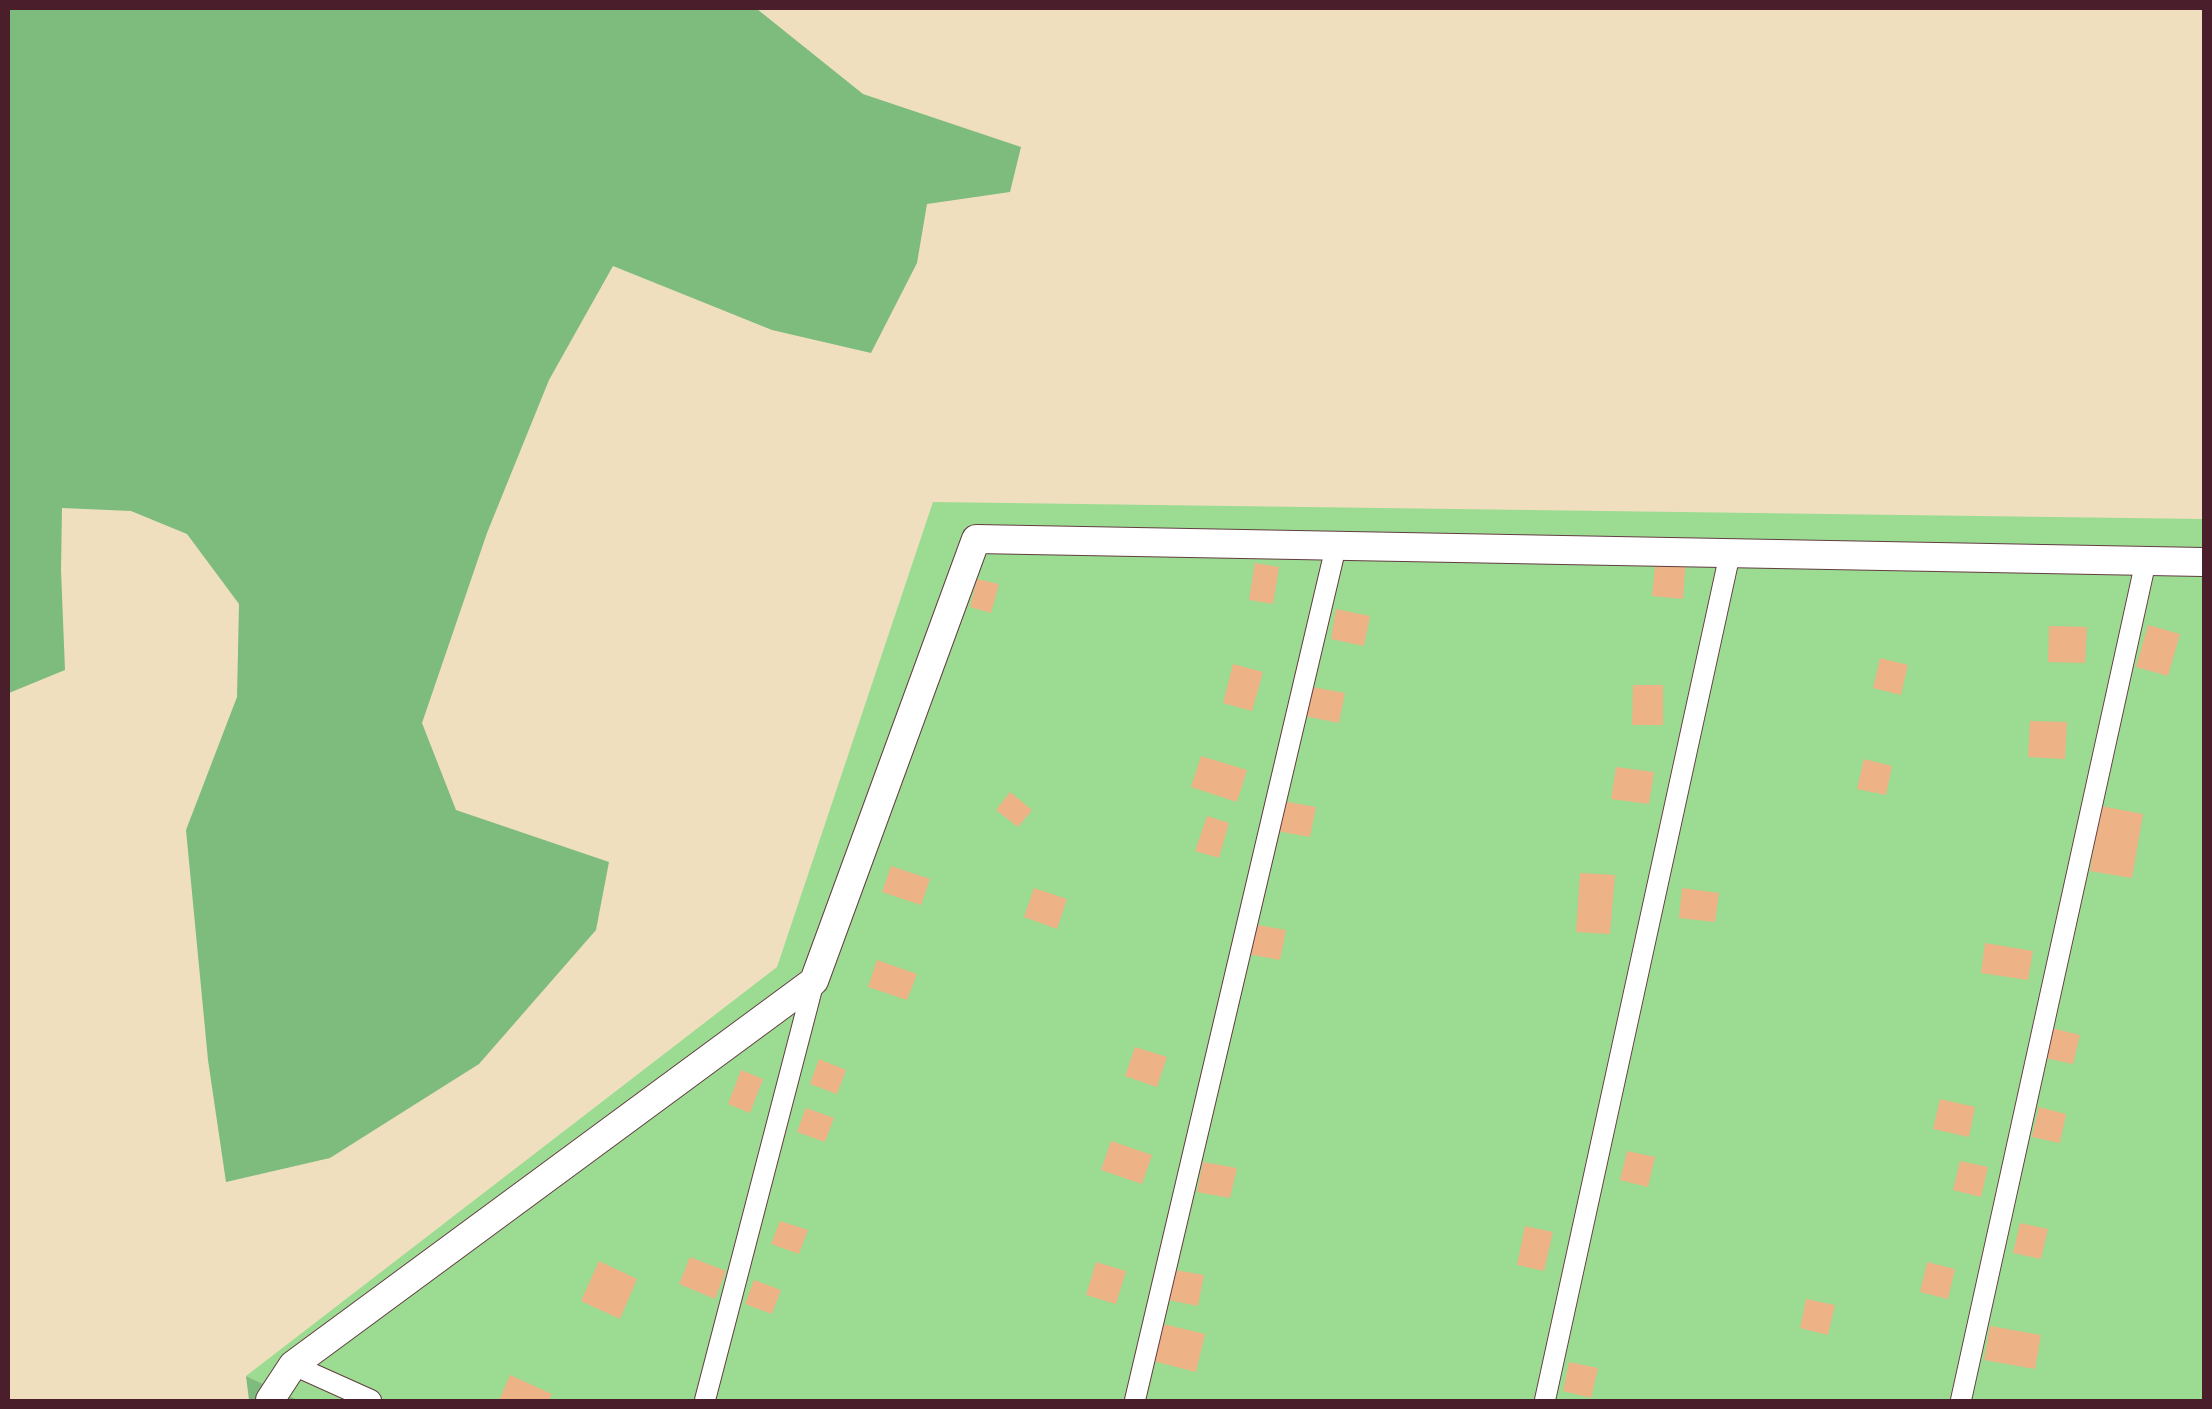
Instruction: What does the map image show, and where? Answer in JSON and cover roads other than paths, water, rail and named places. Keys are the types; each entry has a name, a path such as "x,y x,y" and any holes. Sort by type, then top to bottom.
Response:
{"street":[{"path":"270,1400 293,1365 814,981 976,539 2203,562"}],"lane":[{"path":"1135,1400 1336,546"},
{"path":"1545,1400 1730,553"},
{"path":"1961,1400 2146,560"},
{"path":"705,1400 814,981"},
{"path":"293,1365 371,1400"}]}
